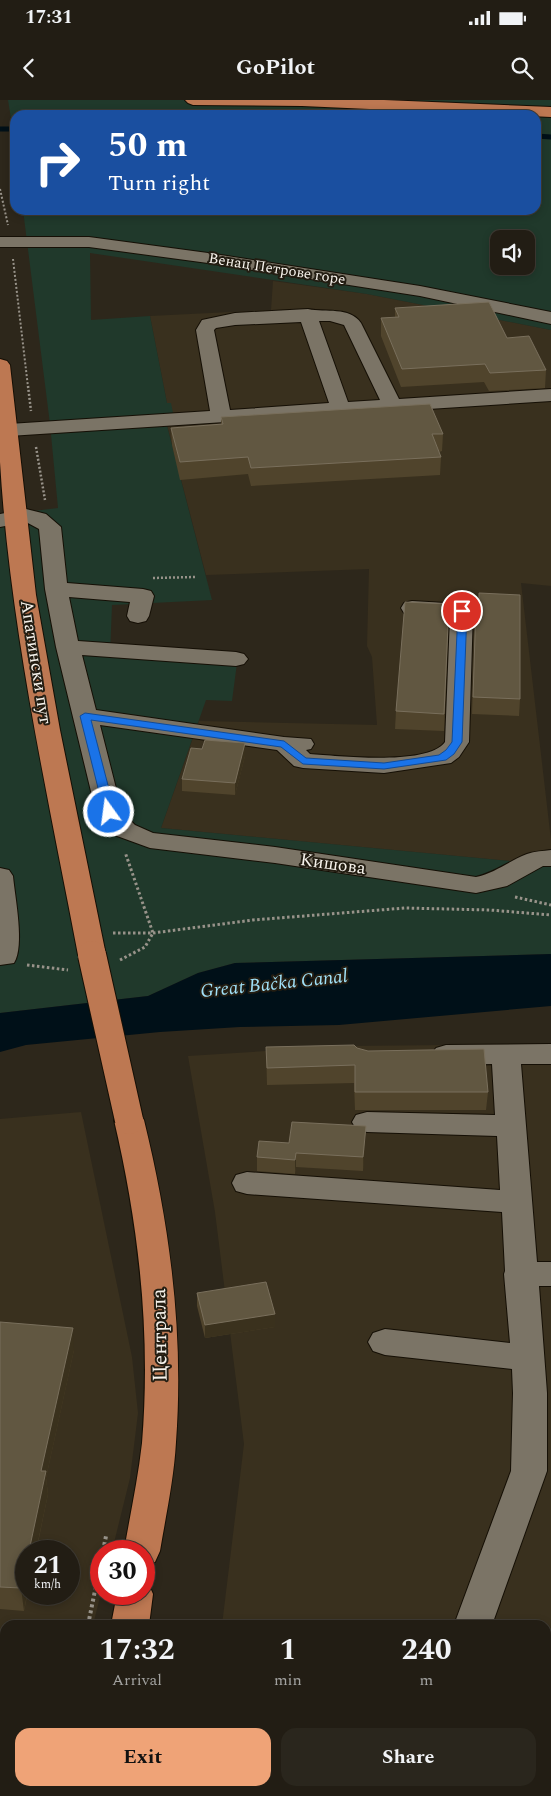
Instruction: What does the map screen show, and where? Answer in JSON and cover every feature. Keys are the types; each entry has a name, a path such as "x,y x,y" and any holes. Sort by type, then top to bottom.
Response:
{"main road":[{"path":"192,100 294,101 504,110"},
{"name":"Апатински пут","path":"0,365 8,430 8,514 20,558 43,711 90,944 129,1120"},
{"name":"Централа","path":"129,1120 140,1161 151,1221 160,1290 159,1443 144,1540"},
{"path":"131,1620 133,1605"}],"street":[{"name":"Венац Петрове горе","path":"6,242 89,242 208,258 420,291 551,318"},
{"path":"221,415 205,330 206,327 224,320 308,315 339,316 348,319 352,323 392,404"},
{"path":"308,315 340,408"},
{"path":"8,430 551,395"},
{"path":"8,514 30,516 50,527 56,589 68,646 109,812 115,822"},
{"path":"56,589 143,596 138,616"},
{"path":"284,744 303,761 384,766 442,758 450,752 457,742 462,611 409,608"},
{"path":"68,646 236,659"},
{"path":"85,716 284,744 332,745"},
{"name":"Кишова","path":"115,822 133,835 150,840 275,855 476,885 498,880 537,859 551,858"},
{"path":"0,876 5,937 4,957"},
{"path":"475,1620 540,1472 540,1390 526,1358 536,1274 516,1202 506,1054"},
{"path":"417,1056 551,1054"},
{"path":"367,1122 511,1126"},
{"path":"247,1183 516,1202"},
{"path":"384,1342 526,1358"}],"path":[{"path":"0,189 33,428 50,527"},
{"path":"115,822 153,933"},
{"path":"90,944 153,933 253,920 405,908 490,910 551,915"},
{"path":"105,1540 106,1536"},
{"path":"89,1620 92,1605"}],"shaded area":[{"path":"273,281 367,294 551,330 551,586 521,583 551,840 551,865 161,828 199,721 377,725 372,657 367,646 369,569 206,575 164,414 173,413 167,403 150,316 271,310"},
{"path":"551,1044 551,1620 223,1620 244,1444 215,1212 188,1056 344,1046"},
{"path":"81,1112 132,1357 138,1413 130,1478 115,1540 90,1540 90,1605 98,1605 94,1620 0,1620 0,1119"}],"green space":[{"path":"8,100 551,100 551,330 367,294 90,253 91,320 150,316 167,403 171,403 173,413 164,414 212,600 112,605 110,655 237,663 232,701 206,700 161,828 551,865 551,954 235,963 198,973 148,996 0,1013 0,515 58,508 50,424 24,215 541,215 541,110 10,110 10,112"}],"water":[{"name":"Great Bačka Canal","path":"551,954 551,1006 339,1025 240,1027 160,1032 26,1045 0,1052 0,1013 148,996 198,973 235,963"}],"building":[{"path":"489,302 507,338 529,336 546,370 490,373 485,364 402,369 381,318 399,317 395,308"},
{"path":"430,404 443,434 432,434 441,457 251,468 248,457 180,462 171,428 223,424 221,417"},
{"path":"479,593 520,595 520,699 473,697 476,605 479,605"},
{"path":"405,602 449,604 444,714 396,711"},
{"path":"205,740 245,743 235,783 182,779 191,748 202,749"},
{"path":"354,1045 357,1048 368,1051 484,1049 488,1092 355,1092 355,1065 267,1068 266,1047"},
{"path":"292,1122 366,1126 363,1157 296,1153 295,1160 257,1157 259,1141 289,1143"},
{"path":"266,1282 275,1314 205,1325 197,1293"},
{"path":"0,1322 73,1328 41,1471 46,1471 31,1540 15,1540 15,1588 0,1587"}],"waterway":[{"path":"0,129 10,129"},
{"path":"541,136 551,137"}],"route":[{"path":"109,812 85,716 284,744 303,761 384,766 442,758 450,752 457,742 462,611"}]}
